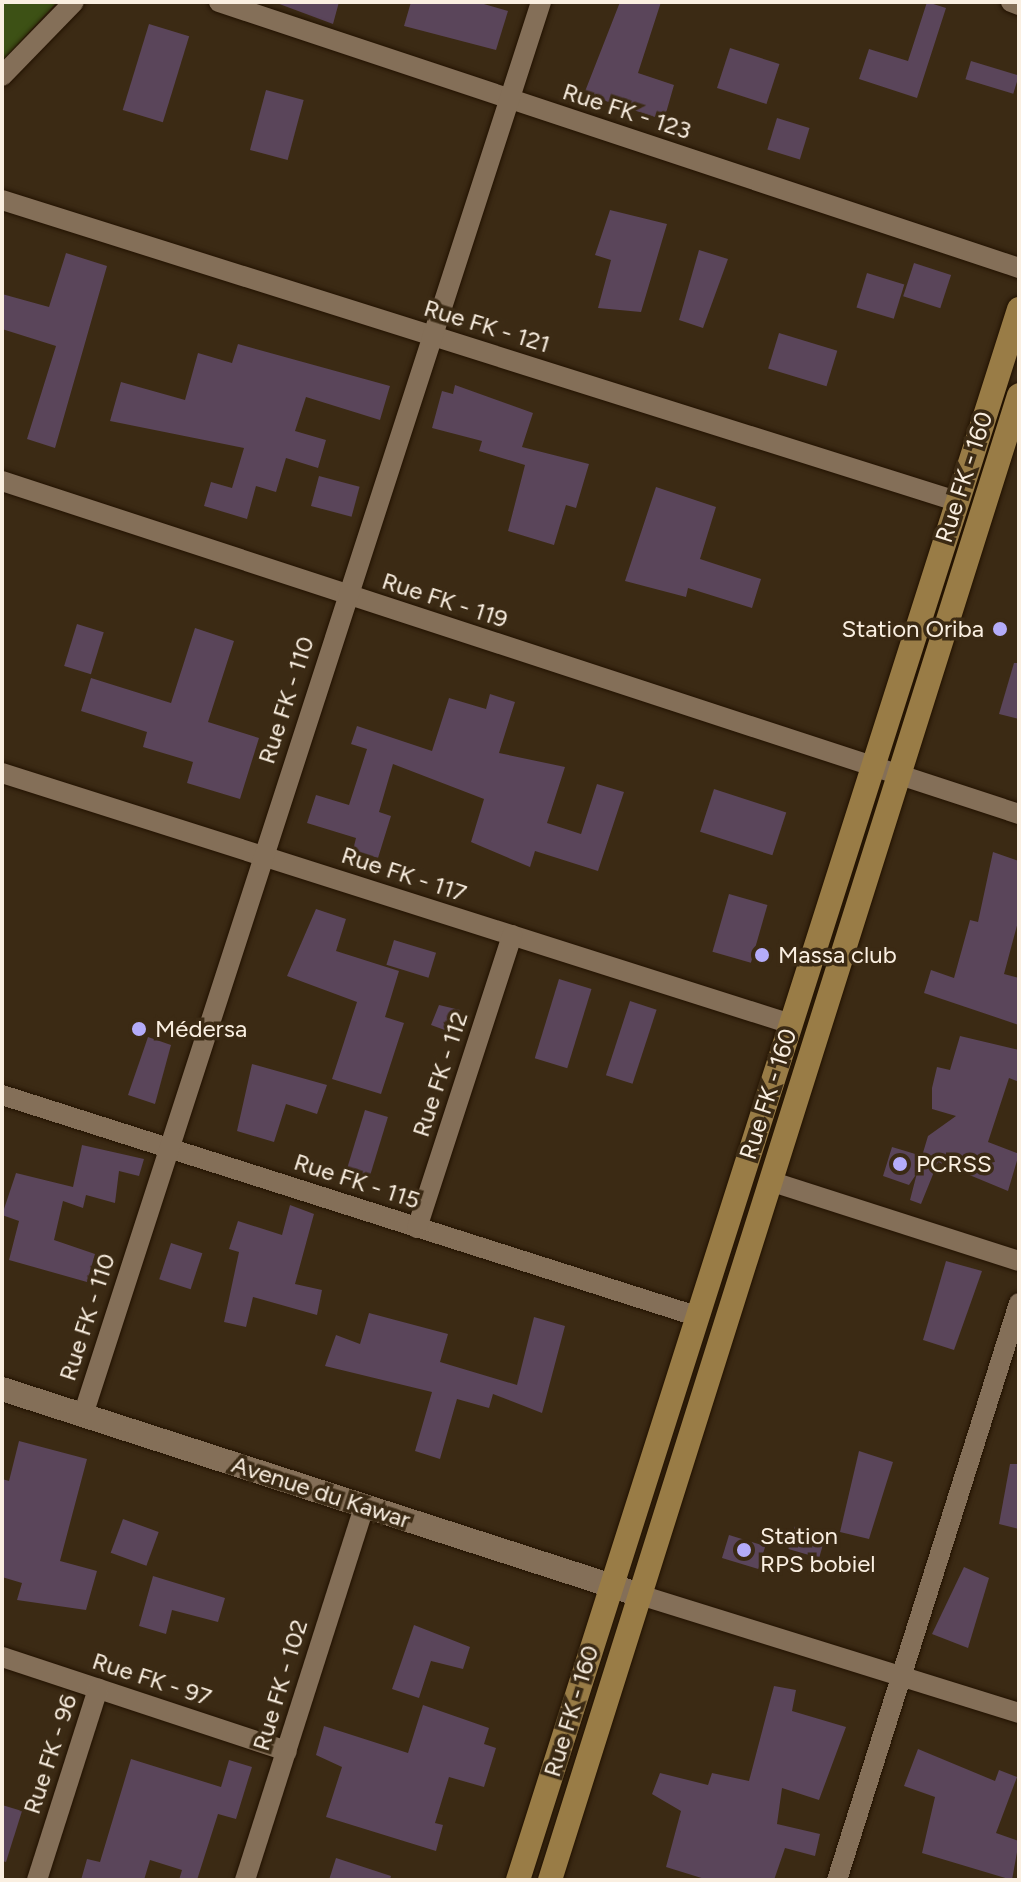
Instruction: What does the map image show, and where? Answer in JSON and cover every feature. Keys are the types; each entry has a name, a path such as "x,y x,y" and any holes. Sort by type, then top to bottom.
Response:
{"main road":[{"name":"Rue FK - 160","path":"518,1880 1019,309"},
{"name":"Rue FK - 160","path":"550,1880 901,777 1019,395"}],"street":[{"path":"2,76 74,2"},
{"name":"Rue FK - 123","path":"219,2 1019,268"},
{"name":"Rue FK - 110","path":"83,1415 347,595 427,334 541,2"},
{"path":"1011,2 1019,5"},
{"name":"Rue FK - 121","path":"2,200 956,501"},
{"name":"Rue FK - 119","path":"2,481 1019,814"},
{"name":"Rue FK - 117","path":"2,773 791,1024"},
{"name":"Rue FK - 112","path":"417,1228 512,935"},
{"name":"Rue FK - 115","path":"2,1095 696,1316"},
{"path":"773,1182 1019,1261"},
{"path":"841,1879 901,1676 1019,1303"},
{"name":"Avenue du Kawar","path":"2,1389 640,1595"},
{"name":"Rue FK - 102","path":"245,1880 364,1506"},
{"path":"640,1595 1019,1713"},
{"name":"Rue FK - 97","path":"2,1657 287,1751"},
{"name":"Rue FK - 96","path":"37,1880 98,1689"}],"green space":[{"path":"2,2 57,2 2,61"}],"building":[{"path":"274,2 339,2 333,24"},
{"path":"411,2 477,2 508,11 496,50 404,26"},
{"path":"620,2 661,2 638,73 674,85 664,120 584,94"},
{"path":"927,2 946,8 917,98 859,79 869,49 908,61"},
{"path":"149,24 189,36 163,122 123,110"},
{"path":"730,48 779,64 766,104 717,88"},
{"path":"971,61 1019,76 1013,94 965,79"},
{"path":"266,90 304,100 288,160 250,150"},
{"path":"777,118 810,128 800,159 767,150"},
{"path":"610,210 667,224 641,312 598,308 611,260 595,255"},
{"path":"699,250 728,259 703,328 679,320"},
{"path":"66,253 107,266 55,448 27,439 56,346 2,329 2,294 49,307"},
{"path":"914,263 951,275 940,308 903,296"},
{"path":"867,273 904,284 894,319 856,307"},
{"path":"779,333 837,351 827,386 768,368"},
{"path":"238,344 390,386 380,420 306,397 295,431 326,440 318,468 286,458 276,492 256,486 247,519 204,506 211,482 232,488 244,448 110,421 121,382 185,400 198,353 232,363"},
{"path":"455,385 533,413 522,447 589,464 576,508 566,505 554,545 508,531 525,465 479,451 482,441 432,428 442,391 453,394"},
{"path":"319,476 360,487 352,517 311,506"},
{"path":"656,487 716,507 700,559 761,579 752,608 688,588 686,597 625,581"},
{"path":"77,624 104,632 91,674 64,666"},
{"path":"195,628 234,641 208,722 259,738 240,799 187,783 193,762 143,747 147,732 81,711 91,678 171,703"},
{"path":"1014,663 1019,663 1019,719 999,714"},
{"path":"490,694 515,702 499,753 565,767 547,823 581,834 597,784 624,792 598,871 535,851 530,867 471,842 484,799 393,764 379,812 391,816 378,858 353,850 356,838 307,823 316,795 349,805 367,749 351,744 357,726 432,751 449,698 486,709"},
{"path":"714,789 786,812 772,855 700,832"},
{"path":"993,852 1019,861 1019,918 1004,974 1019,978 1019,1025 924,993 931,970 954,978 970,920 978,922"},
{"path":"729,894 767,905 751,963 712,952"},
{"path":"316,909 346,919 336,951 399,971 385,1017 404,1023 381,1094 332,1079 357,1002 287,976"},
{"path":"394,940 436,953 428,978 386,965"},
{"path":"559,979 592,989 567,1068 535,1058"},
{"path":"630,1001 657,1010 633,1084 606,1075"},
{"path":"439,1005 460,1010 453,1033 431,1025"},
{"path":"960,1036 1019,1050 1019,1082 1009,1078 988,1142 1019,1154 1008,1191 938,1162 921,1204 910,1200 917,1173 909,1185 883,1176 892,1147 922,1156 928,1136 956,1116 932,1109 932,1088 937,1067 950,1070"},
{"path":"148,1037 171,1045 155,1104 128,1095"},
{"path":"252,1064 327,1085 317,1114 286,1104 274,1142 237,1131"},
{"path":"365,1110 388,1117 370,1176 347,1169"},
{"path":"82,1145 144,1159 139,1176 119,1171 115,1203 86,1195 83,1208 63,1201 54,1240 95,1254 87,1282 9,1260 19,1221 2,1215 16,1173 73,1187"},
{"path":"290,1205 314,1214 295,1284 322,1290 317,1315 253,1297 246,1327 224,1322 239,1252 229,1249 238,1221 282,1235"},
{"path":"171,1243 202,1253 191,1289 159,1279"},
{"path":"946,1261 982,1271 954,1350 923,1340"},
{"path":"369,1313 448,1334 440,1362 517,1385 534,1317 565,1326 542,1413 493,1394 489,1408 457,1399 440,1459 415,1451 432,1392 325,1366 336,1335 360,1344"},
{"path":"19,1441 87,1459 60,1561 97,1571 86,1610 17,1600 22,1583 2,1577 2,1479 9,1481"},
{"path":"859,1451 893,1462 869,1539 840,1532"},
{"path":"1010,1464 1019,1464 1019,1529 999,1524"},
{"path":"123,1519 159,1532 146,1566 111,1553"},
{"path":"795,1526 826,1535 819,1558 788,1549"},
{"path":"729,1535 765,1546 758,1569 722,1558"},
{"path":"964,1567 989,1578 968,1648 932,1634"},
{"path":"153,1576 225,1598 218,1622 172,1610 166,1634 139,1626"},
{"path":"414,1625 470,1647 463,1669 431,1661 419,1698 392,1689"},
{"path":"774,1686 796,1690 792,1711 846,1727 819,1800 782,1788 777,1824 820,1834 815,1856 785,1848 774,1880 708,1880 666,1867 681,1811 652,1794 660,1773 708,1785 712,1773 749,1781"},
{"path":"423,1705 489,1728 484,1744 496,1748 484,1787 449,1777 435,1823 443,1825 436,1851 326,1817 342,1767 316,1755 324,1726 408,1753"},
{"path":"918,1749 995,1781 999,1770 1017,1777 996,1833 1019,1841 1012,1880 922,1853 935,1797 904,1786"},
{"path":"131,1759 221,1787 229,1760 252,1767 236,1819 218,1814 197,1880 179,1880 182,1870 150,1860 144,1880 81,1880 87,1859 100,1862"},
{"path":"2,1805 22,1811 6,1862 2,1861"},
{"path":"336,1858 391,1876 390,1880 329,1880"}],"place":[{"name":"Station Oriba","path":"1000,629"},
{"name":"Massa club","path":"762,955"},
{"name":"Médersa","path":"139,1029"},
{"name":"PCRSS","path":"900,1164"},
{"name":"Station RPS bobiel","path":"744,1550"}]}
